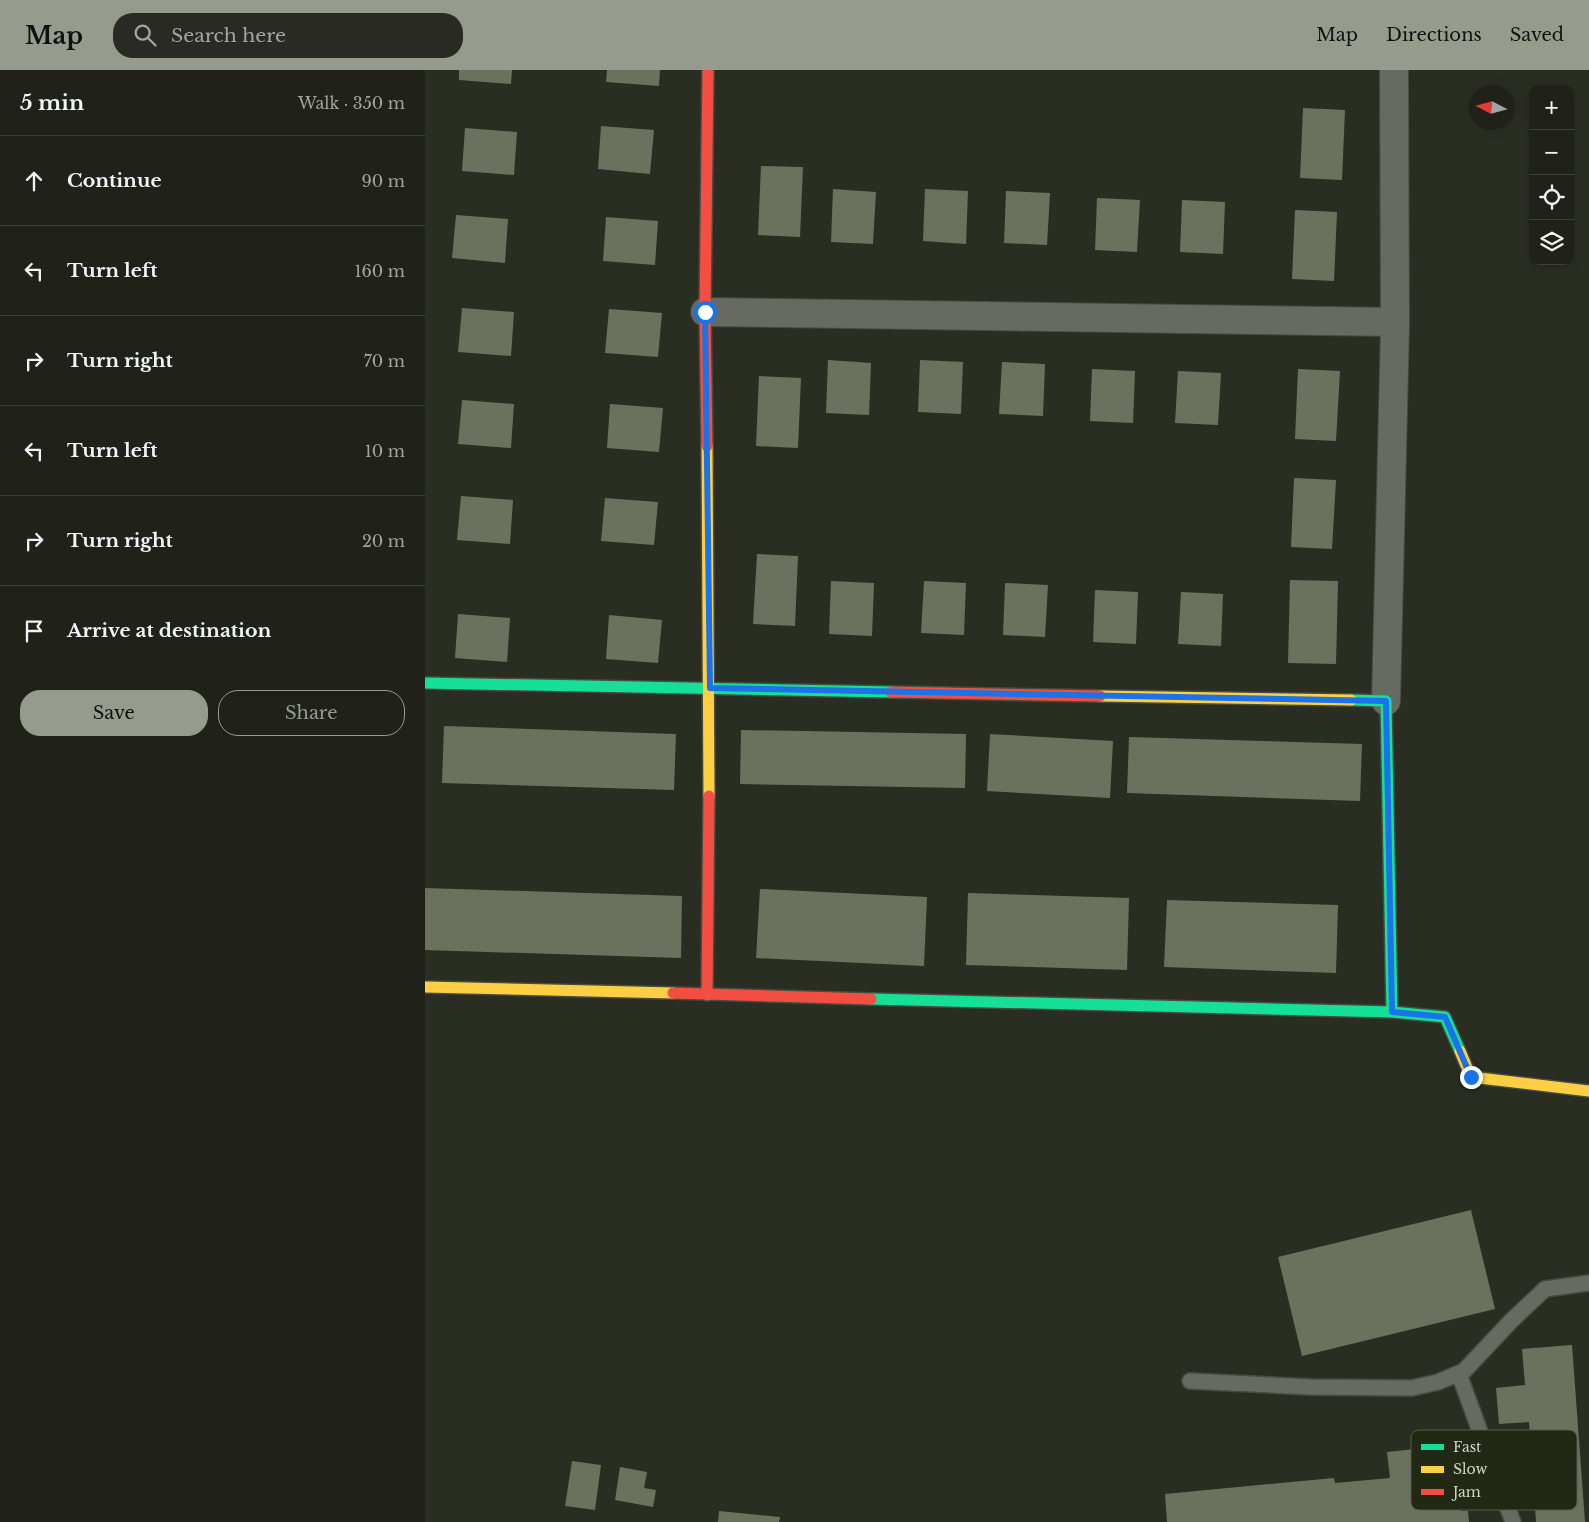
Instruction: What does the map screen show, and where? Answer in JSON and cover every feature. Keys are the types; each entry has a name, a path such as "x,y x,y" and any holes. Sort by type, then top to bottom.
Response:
{"street":[{"path":"707,995 710,688 705,312 708,70"},
{"path":"1392,1012 1386,701 1395,322 1394,70"},
{"path":"705,312 1395,322"},
{"path":"425,683 1386,701"},
{"path":"425,988 1392,1012 1445,1017 1471,1077 1589,1091"}],"lane":[{"path":"1190,1381 1310,1387 1412,1388 1464,1371 1511,1321 1545,1290 1589,1283"},
{"path":"1459,1374 1479,1430"},
{"path":"1509,1510 1513,1522"}],"building":[{"path":"459,70 512,70 511,84 459,80"},
{"path":"607,70 660,70 659,86 606,82"},
{"path":"1303,108 1345,110 1342,180 1300,178"},
{"path":"601,126 654,130 650,174 598,169"},
{"path":"465,128 517,132 514,175 462,171"},
{"path":"761,166 803,167 800,237 758,235"},
{"path":"833,189 876,192 873,244 831,242"},
{"path":"925,189 968,191 966,244 923,241"},
{"path":"1006,191 1050,193 1047,245 1004,243"},
{"path":"1097,198 1140,200 1137,252 1095,250"},
{"path":"1182,200 1225,202 1223,254 1180,252"},
{"path":"1295,210 1337,212 1334,281 1292,279"},
{"path":"456,215 508,219 505,263 452,258"},
{"path":"606,217 658,221 655,265 603,261"},
{"path":"462,308 514,312 511,356 458,352"},
{"path":"609,309 662,313 658,357 605,353"},
{"path":"828,360 871,363 869,415 826,413"},
{"path":"920,360 963,362 961,414 918,412"},
{"path":"1002,362 1045,364 1043,416 999,414"},
{"path":"1092,369 1135,371 1133,423 1090,421"},
{"path":"1298,369 1340,371 1336,441 1295,439"},
{"path":"1178,371 1221,373 1218,425 1175,423"},
{"path":"759,376 801,378 798,448 756,446"},
{"path":"462,400 514,404 511,448 458,444"},
{"path":"610,404 663,408 659,452 607,448"},
{"path":"1294,478 1336,480 1332,549 1291,547"},
{"path":"461,496 513,500 510,544 457,540"},
{"path":"605,498 658,502 654,545 601,541"},
{"path":"757,554 798,556 795,626 753,624"},
{"path":"1290,580 1338,581 1336,664 1288,663"},
{"path":"831,581 874,583 872,636 829,634"},
{"path":"924,581 966,583 964,635 921,633"},
{"path":"1005,583 1048,585 1045,637 1003,635"},
{"path":"1095,590 1138,592 1136,644 1093,642"},
{"path":"1181,592 1223,594 1221,646 1178,644"},
{"path":"458,614 510,618 507,662 455,658"},
{"path":"609,615 662,620 658,663 606,659"},
{"path":"444,726 676,734 674,790 442,783"},
{"path":"741,730 966,734 965,788 740,784"},
{"path":"990,734 1113,741 1110,798 987,791"},
{"path":"1129,737 1362,744 1360,801 1127,793"},
{"path":"425,888 682,896 681,958 425,950"},
{"path":"760,889 927,897 924,966 756,958"},
{"path":"968,893 1129,898 1127,970 966,965"},
{"path":"1167,900 1338,905 1336,973 1164,967"},
{"path":"1471,1210 1495,1309 1302,1356 1278,1257"},
{"path":"1572,1345 1585,1522 1536,1522 1535,1510 1577,1510 1577,1430 1530,1430 1529,1422 1499,1424 1496,1388 1525,1385 1522,1349"},
{"path":"1411,1449 1411,1510 1468,1511 1469,1522 1167,1522 1165,1494 1334,1478 1335,1483 1390,1478 1387,1452"},
{"path":"572,1461 601,1465 595,1510 565,1506"},
{"path":"620,1467 647,1472 644,1488 656,1490 653,1507 615,1500"},
{"path":"719,1511 780,1517 779,1522 718,1522"}],"traffic: fast":[{"path":"425,683 891,692"},
{"path":"1351,700 1386,701 1392,1012 1445,1017 1460,1051"},
{"path":"871,999 1392,1012"}],"traffic: slow":[{"path":"707,446 709,796"},
{"path":"1100,696 1351,700"},
{"path":"425,987 673,993"},
{"path":"1460,1051 1471,1077 1589,1091"}],"traffic: jam":[{"path":"707,446 705,312 708,70"},
{"path":"891,692 1100,696"},
{"path":"707,995 709,796"},
{"path":"673,993 871,999"}],"route":[{"path":"705,312 710,688 1386,701 1392,1012 1445,1017 1471,1077"}]}
